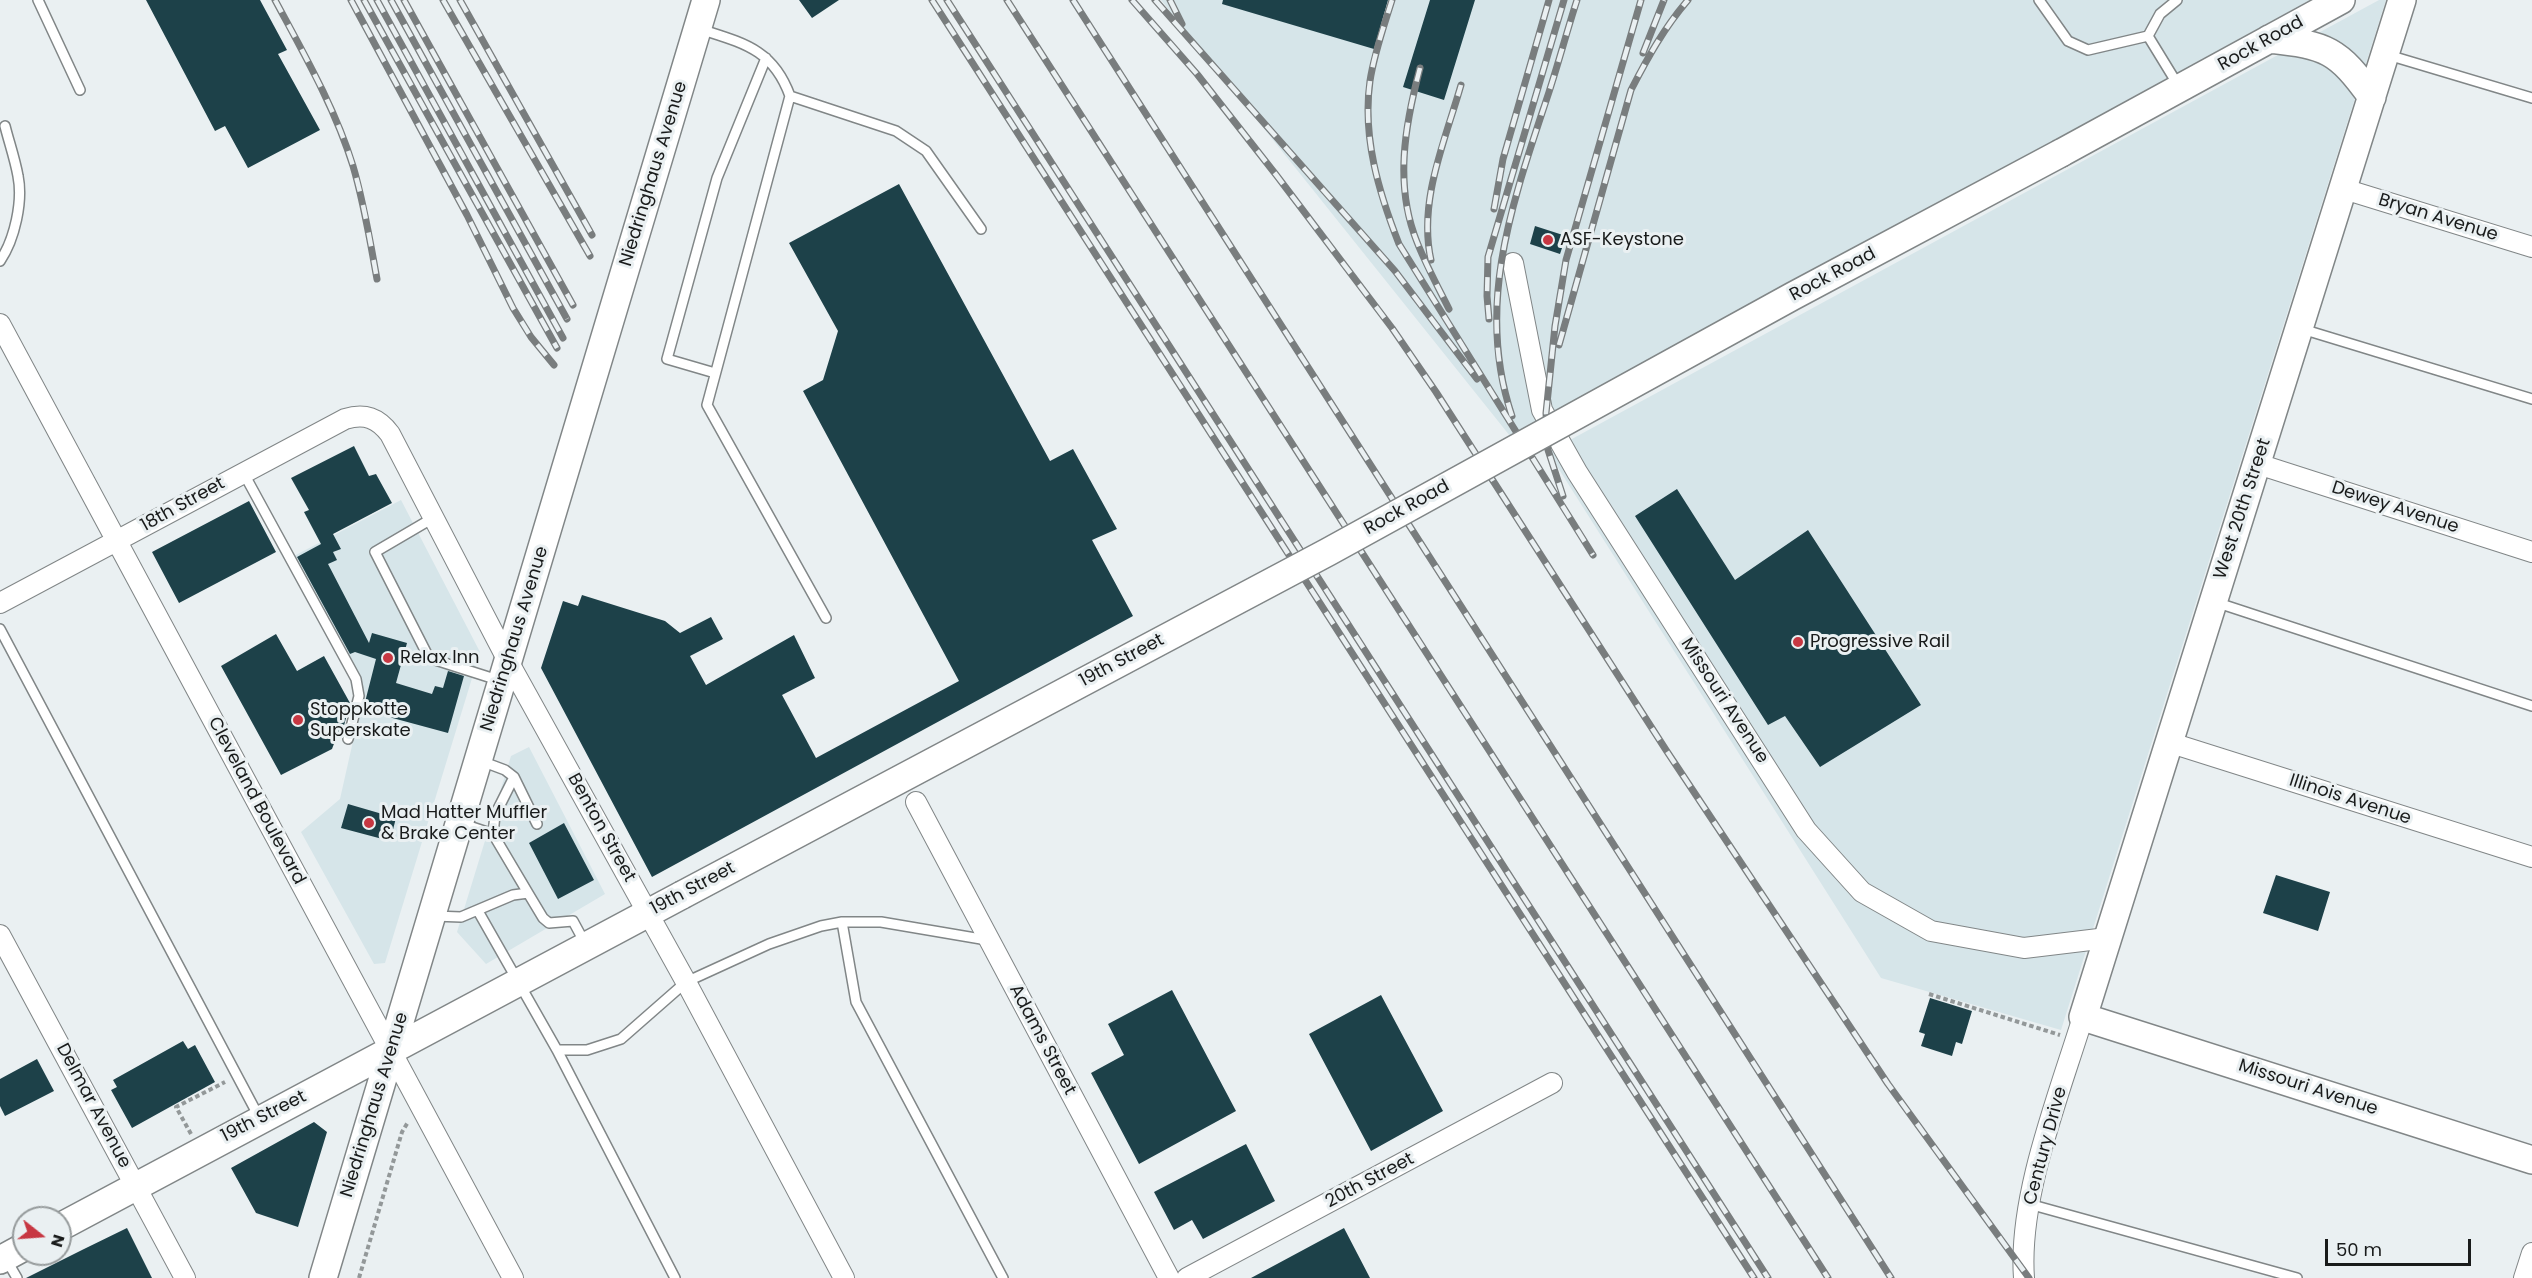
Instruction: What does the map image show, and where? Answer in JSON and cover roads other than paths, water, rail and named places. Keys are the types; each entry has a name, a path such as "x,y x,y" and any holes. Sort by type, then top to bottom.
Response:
{"street":[{"name":"Niedringhaus Avenue","path":"323,1278 706,0"},
{"name":"Rock Road","path":"1328,552 2341,0"},
{"name":"West 20th Street","path":"2079,1029 2402,0"},
{"path":"2270,39 2307,43 2331,51 2351,68 2372,97"},
{"name":"Bryan Avenue","path":"2344,189 2532,247"},
{"name":"Missouri Avenue","path":"1513,263 1542,410 1577,472 1806,830 1862,891 1931,931 2024,948 2107,938"},
{"name":"Cleveland Boulevard","path":"0,324 513,1278"},
{"name":"18th Street","path":"0,603 345,419 357,416 369,417"},
{"name":"Benton Street","path":"369,417 382,423 390,434 433,518 505,671 648,913 844,1278"},
{"name":"Dewey Avenue","path":"2258,464 2532,552"},
{"name":"19th Street","path":"72,1221 1328,552"},
{"name":"Illinois Avenue","path":"2168,742 2532,857"},
{"name":"Adams Street","path":"916,802 1169,1278"},
{"name":"Delmar Avenue","path":"0,935 185,1278"},
{"name":"Missouri Avenue","path":"2079,1029 2532,1160"},
{"name":"Century Drive","path":"2024,1278 2029,1204 2039,1160 2079,1029"},
{"name":"20th Street","path":"1187,1278 1552,1083"},
{"path":"2524,1278 2532,1253"}],"lane":[{"path":"38,0 80,90"},
{"path":"2039,0 2068,42 2088,50 2148,36 2160,15 2177,0"},
{"path":"698,29 749,45 783,75 790,96 707,405 826,618"},
{"path":"2148,36 2180,88"},
{"path":"2385,54 2532,98"},
{"path":"715,373 667,359 717,178 765,58"},
{"path":"790,96 896,131 926,151 981,229"},
{"path":"0,261 5,253 17,210 19,177 5,126"},
{"path":"2300,328 2532,399"},
{"path":"243,472 356,679 359,696 348,739"},
{"path":"433,518 375,552 429,658 505,671"},
{"path":"2214,601 2532,706"},
{"path":"0,630 236,1077 261,1120"},
{"path":"479,760 505,770 514,777 537,824"},
{"path":"514,777 495,815 493,834 543,918 549,923 573,921 587,946"},
{"path":"460,823 493,834"},
{"path":"432,916 461,917 513,895 528,893"},
{"path":"478,911 557,1050 675,1278"},
{"path":"842,922 856,1002 1003,1278"},
{"path":"557,1050 587,1050 621,1039 686,982 800,932 842,922 881,922 989,940"},
{"path":"2029,1204 2297,1278"}],"railway":[{"path":"275,0 318,82 346,144 360,194 377,279"},
{"path":"351,0 467,215 513,308 531,337 554,365"},
{"path":"364,0 557,348"},
{"path":"377,0 563,338"},
{"path":"391,0 567,319"},
{"path":"404,0 573,305"},
{"path":"443,0 590,256"},
{"path":"460,0 592,235"},
{"path":"932,0 1754,1278"},
{"path":"947,0 1768,1278"},
{"path":"1007,0 1828,1278"},
{"path":"1073,0 1891,1278"},
{"path":"1132,0 1197,74 1392,328 1436,392 1666,750 1888,1084 2029,1278"},
{"path":"1155,0 1395,271 1477,379"},
{"path":"1170,0 1182,24"},
{"path":"1392,0 1374,61 1368,102 1370,144 1379,185 1392,225 1399,244 1593,555"},
{"path":"1494,209 1503,159 1549,0"},
{"path":"1489,319 1488,257 1564,0"},
{"path":"1512,416 1501,374 1497,333 1498,292 1503,252 1523,172 1577,0"},
{"path":"1563,496 1548,450 1546,413 1555,326 1566,260 1641,0"},
{"path":"1643,53 1664,0"},
{"path":"1559,345 1631,90 1657,43 1688,0"},
{"path":"1420,68 1406,133 1404,155 1406,199 1417,242 1449,309"},
{"path":"1431,260 1428,238 1431,193 1441,149 1461,85"}],"place":[{"name":"ASF-Keystone","path":"1548,240"},
{"name":"Progressive Rail","path":"1798,642"},
{"name":"Relax Inn","path":"388,658"},
{"name":"Stoppkotte Superskate","path":"298,720"},
{"name":"Mad Hatter Muffler & Brake Center","path":"369,823"}]}
